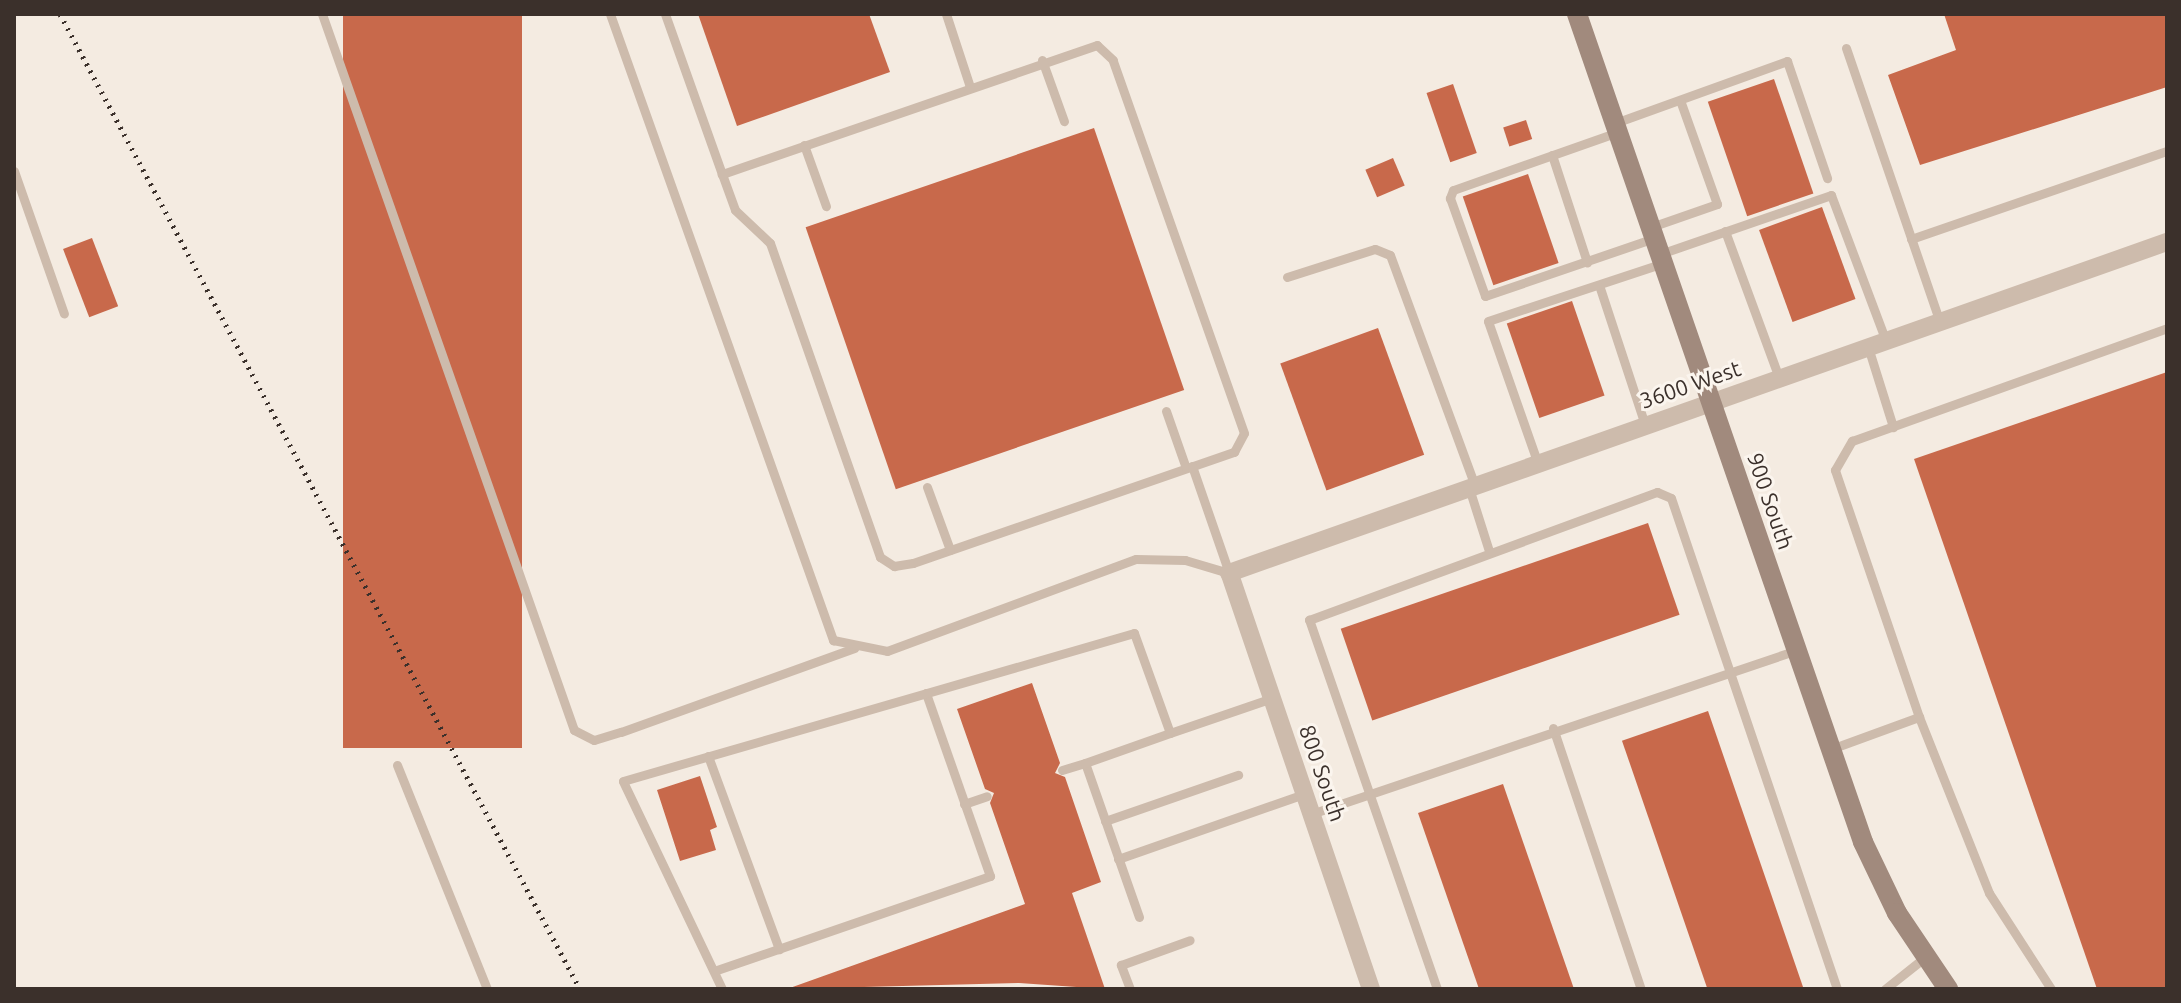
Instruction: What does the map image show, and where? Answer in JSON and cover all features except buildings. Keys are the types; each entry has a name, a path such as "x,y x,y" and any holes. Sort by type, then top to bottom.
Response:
{"street":[{"name":"900 South","path":"1577,14 1874,866 1924,958 1948,989"},
{"name":"3600 West","path":"1229,573 2167,242"},
{"name":"800 South","path":"1229,573 1371,989"}],"lane":[{"path":"322,14 574,730 594,740 854,648"},
{"path":"610,14 833,640 854,648 887,651 1136,559 1185,560 1229,573"},
{"path":"665,14 722,174 735,210 770,243 880,557 894,566 950,550 1234,452 1244,433 1239,406 1113,60 1097,45 1042,60 722,174"},
{"path":"946,14 970,87"},
{"path":"1846,48 1940,322"},
{"path":"1042,60 1064,121"},
{"path":"1827,178 1787,61 1680,100 1552,155 1453,190 1450,198 1485,296 1587,262 1725,231 1831,195 1877,344 1893,427"},
{"path":"1538,464 1488,321 1599,285 1717,204 1680,100"},
{"path":"804,145 826,206"},
{"path":"1911,239 2167,151"},
{"path":"1552,155 1587,262"},
{"path":"14,171 64,314"},
{"path":"1725,231 1779,378"},
{"path":"1287,277 1375,249 1390,255 1472,487 1489,551"},
{"path":"1599,285 1645,425"},
{"path":"2051,989 1989,893 1919,717 1835,470 1852,441 2167,328"},
{"path":"1166,411 1229,573"},
{"path":"927,487 950,550"},
{"path":"1437,989 1309,620 1489,551 1657,492 1671,498 1837,989"},
{"path":"722,989 623,781 1134,633 1170,733"},
{"path":"1311,814 1553,728 1797,650"},
{"path":"714,971 990,876 926,693"},
{"path":"1062,770 1272,698"},
{"path":"1831,749 1919,717"},
{"path":"1553,728 1641,989"},
{"path":"708,756 779,949"},
{"path":"1085,763 1139,917"},
{"path":"397,765 487,989"},
{"path":"1105,821 1238,775"},
{"path":"1118,859 1304,794"},
{"path":"964,804 987,796"},
{"path":"1130,989 1121,965 1190,940"},
{"path":"1885,989 1924,958"}],"railway":[{"path":"60,14 580,989"}]}
